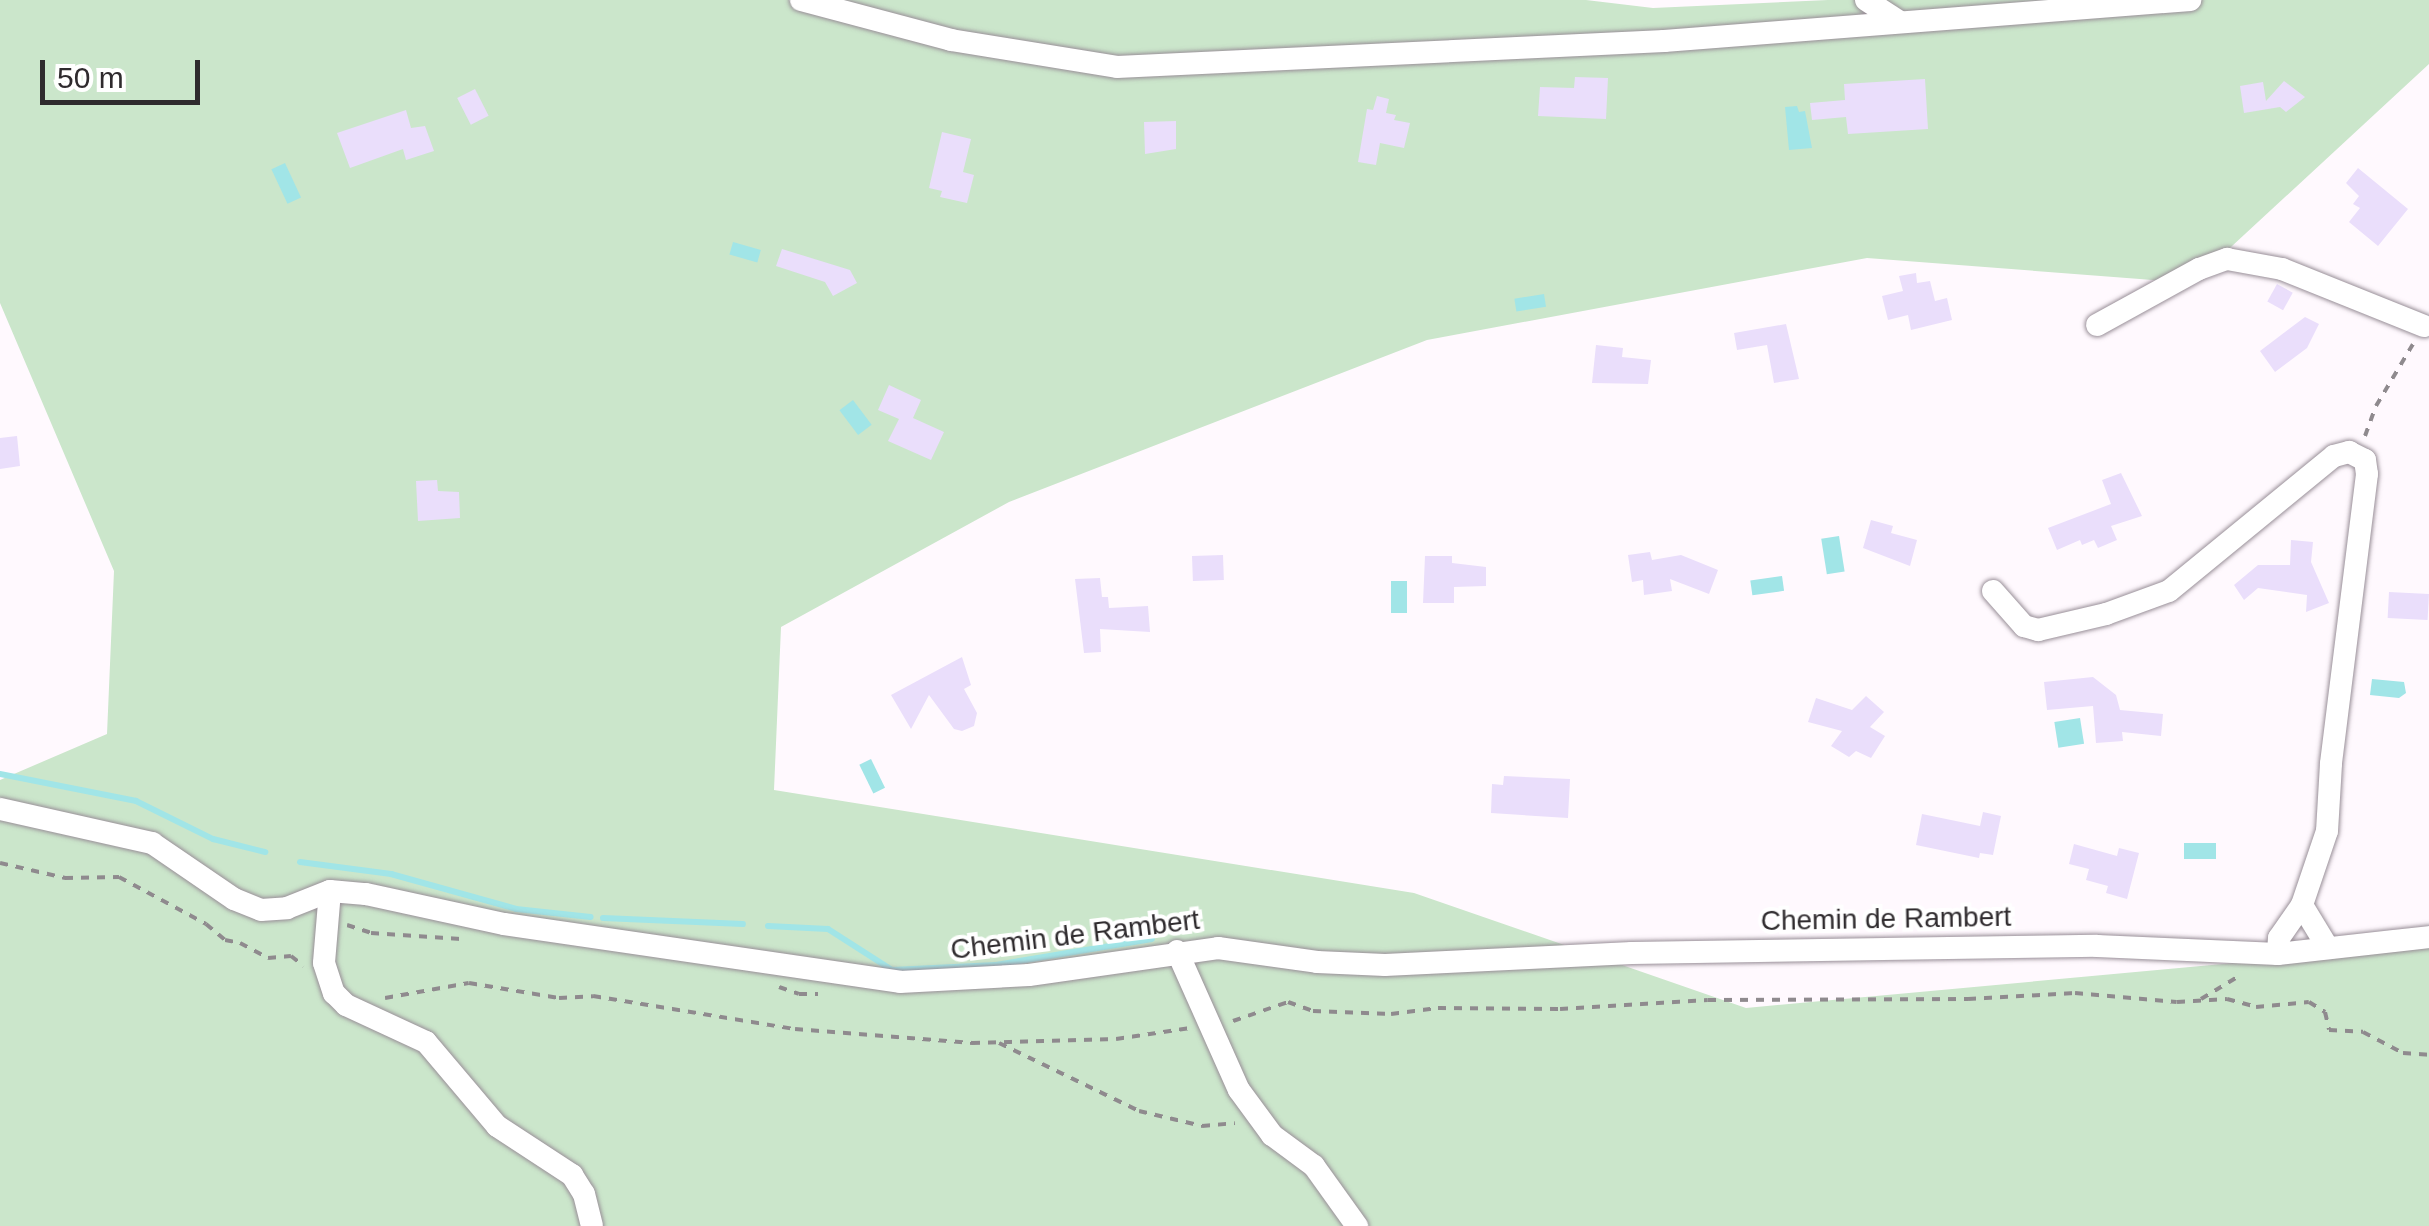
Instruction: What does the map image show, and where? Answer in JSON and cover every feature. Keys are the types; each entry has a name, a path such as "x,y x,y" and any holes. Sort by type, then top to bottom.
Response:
{"street":[{"path":"800,0 951,40 1116,67 1664,40 1900,22 2035,6 2190,0"},
{"path":"1866,0 1900,22"},
{"path":"2097,325 2199,269 2227,259 2282,269 2422,329"},
{"path":"1993,591 2024,626 2038,630 2106,614 2168,591 2334,456 2358,454 2368,466 2337,705 2327,831 2302,905 2279,938 2278,954"},
{"path":"0,809 152,843 234,899 261,910 287,908 330,891 324,963 334,993 346,1006 426,1042 497,1126 572,1175 584,1194 592,1226"},
{"name":"Chemin de Rambert","path":"330,891 504,924 900,982 1029,975 1218,948 1317,962 1385,965 1632,953 2097,946 2278,954 2429,938"},
{"path":"2302,905 2328,948"},
{"path":"1177,951 1206,1026 1238,1090 1272,1135 1314,1166 1357,1226"}],"path":[{"path":"2358,454 2376,406 2422,329"},
{"path":"2201,999 2244,972 2252,954"},
{"path":"998,1043 1140,1111 1202,1126 1260,1119"}],"green space":[{"path":"0,0 1586,0 1653,8 1828,0 2429,0 2429,64 2192,283 1867,258 1427,340 1009,502 781,627 774,790 1414,893 1746,1008 2429,945 2429,1226 0,1226 0,780 107,734 114,571 0,303"}],"water":[{"path":"1797,106 1799,112 1805,111 1812,148 1789,150 1785,107"},
{"path":"285,163 301,197 287,204 271,169"},
{"path":"733,242 761,250 757,262 729,254"},
{"path":"1544,294 1546,307 1516,312 1514,299"},
{"path":"853,400 872,425 858,435 839,410"},
{"path":"1839,536 1845,572 1827,574 1821,539"},
{"path":"1782,576 1784,591 1752,595 1750,580"},
{"path":"1391,581 1407,581 1407,613 1391,613"},
{"path":"2372,679 2404,682 2406,693 2399,698 2370,695"},
{"path":"2080,718 2084,744 2058,748 2054,722"},
{"path":"871,759 885,788 873,793 859,765"},
{"path":"2184,843 2216,843 2216,859 2184,859"}],"building":[{"path":"1575,77 1608,78 1606,119 1538,116 1540,87 1574,88"},
{"path":"1925,79 1928,129 1848,134 1846,117 1812,120 1810,103 1845,100 1844,84"},
{"path":"2284,81 2305,97 2286,112 2280,107 2244,113 2240,86 2263,82 2266,101"},
{"path":"475,89 489,116 471,125 457,98"},
{"path":"1377,96 1389,99 1386,113 1396,115 1394,120 1410,123 1404,148 1380,143 1376,165 1358,162 1367,109 1373,110"},
{"path":"406,110 411,128 425,126 434,151 406,160 403,149 350,168 337,133"},
{"path":"1176,121 1176,149 1145,154 1144,122"},
{"path":"942,132 971,139 963,172 974,175 967,203 940,197 942,191 929,188"},
{"path":"2358,168 2408,209 2378,246 2349,222 2360,208 2353,204 2359,196 2346,183"},
{"path":"782,249 850,270 857,283 833,296 825,282 776,266"},
{"path":"1916,273 1917,283 1930,281 1935,301 1947,298 1952,320 1911,330 1908,315 1888,320 1882,296 1903,291 1899,276"},
{"path":"2277,284 2293,293 2283,310 2267,301"},
{"path":"2305,317 2319,324 2307,348 2275,372 2260,351"},
{"path":"1786,324 1799,379 1774,383 1767,345 1737,350 1734,333"},
{"path":"1596,345 1623,348 1622,357 1651,360 1648,384 1592,383"},
{"path":"889,385 921,400 913,418 944,432 931,460 888,441 899,419 878,410"},
{"path":"17,436 20,466 0,469 0,438"},
{"path":"2121,473 2142,516 2111,526 2117,540 2098,548 2094,540 2082,545 2080,540 2057,550 2048,528 2111,504 2102,480"},
{"path":"437,480 438,491 459,492 460,518 418,521 416,481"},
{"path":"1871,520 1893,526 1891,533 1917,540 1910,566 1863,548"},
{"path":"2291,540 2313,542 2311,562 2329,603 2306,612 2307,595 2258,588 2244,600 2234,585 2258,565 2290,565"},
{"path":"1650,552 1652,560 1681,555 1718,570 1709,594 1670,579 1672,591 1644,595 1643,580 1632,582 1628,555"},
{"path":"1223,555 1224,580 1193,581 1192,556"},
{"path":"1425,556 1452,556 1452,563 1486,567 1486,586 1454,587 1454,603 1423,603"},
{"path":"1100,578 1102,597 1108,597 1109,608 1148,606 1150,632 1100,629 1101,652 1084,653 1075,579"},
{"path":"2389,592 2429,594 2428,620 2388,618"},
{"path":"962,657 971,685 964,689 977,713 974,726 962,731 954,729 929,695 911,729 891,695"},
{"path":"2093,677 2116,695 2120,710 2163,714 2161,736 2122,732 2123,741 2096,743 2093,706 2047,710 2044,682"},
{"path":"1866,696 1884,712 1870,727 1885,736 1871,758 1856,751 1849,757 1831,746 1842,731 1808,722 1816,698 1852,710"},
{"path":"1504,776 1570,779 1568,818 1491,813 1492,784 1503,785"},
{"path":"1983,812 2001,816 1993,855 1980,853 1979,858 1916,845 1922,814 1980,826"},
{"path":"2074,844 2117,856 2119,848 2139,853 2127,899 2106,893 2108,886 2086,880 2089,869 2069,864"}],"waterway":[{"path":"0,774 136,801 213,839 265,852"},
{"path":"300,862 391,874 516,909 591,917"},
{"path":"603,918 743,924"},
{"path":"768,926 828,929 892,970 996,965 1152,939"}]}
